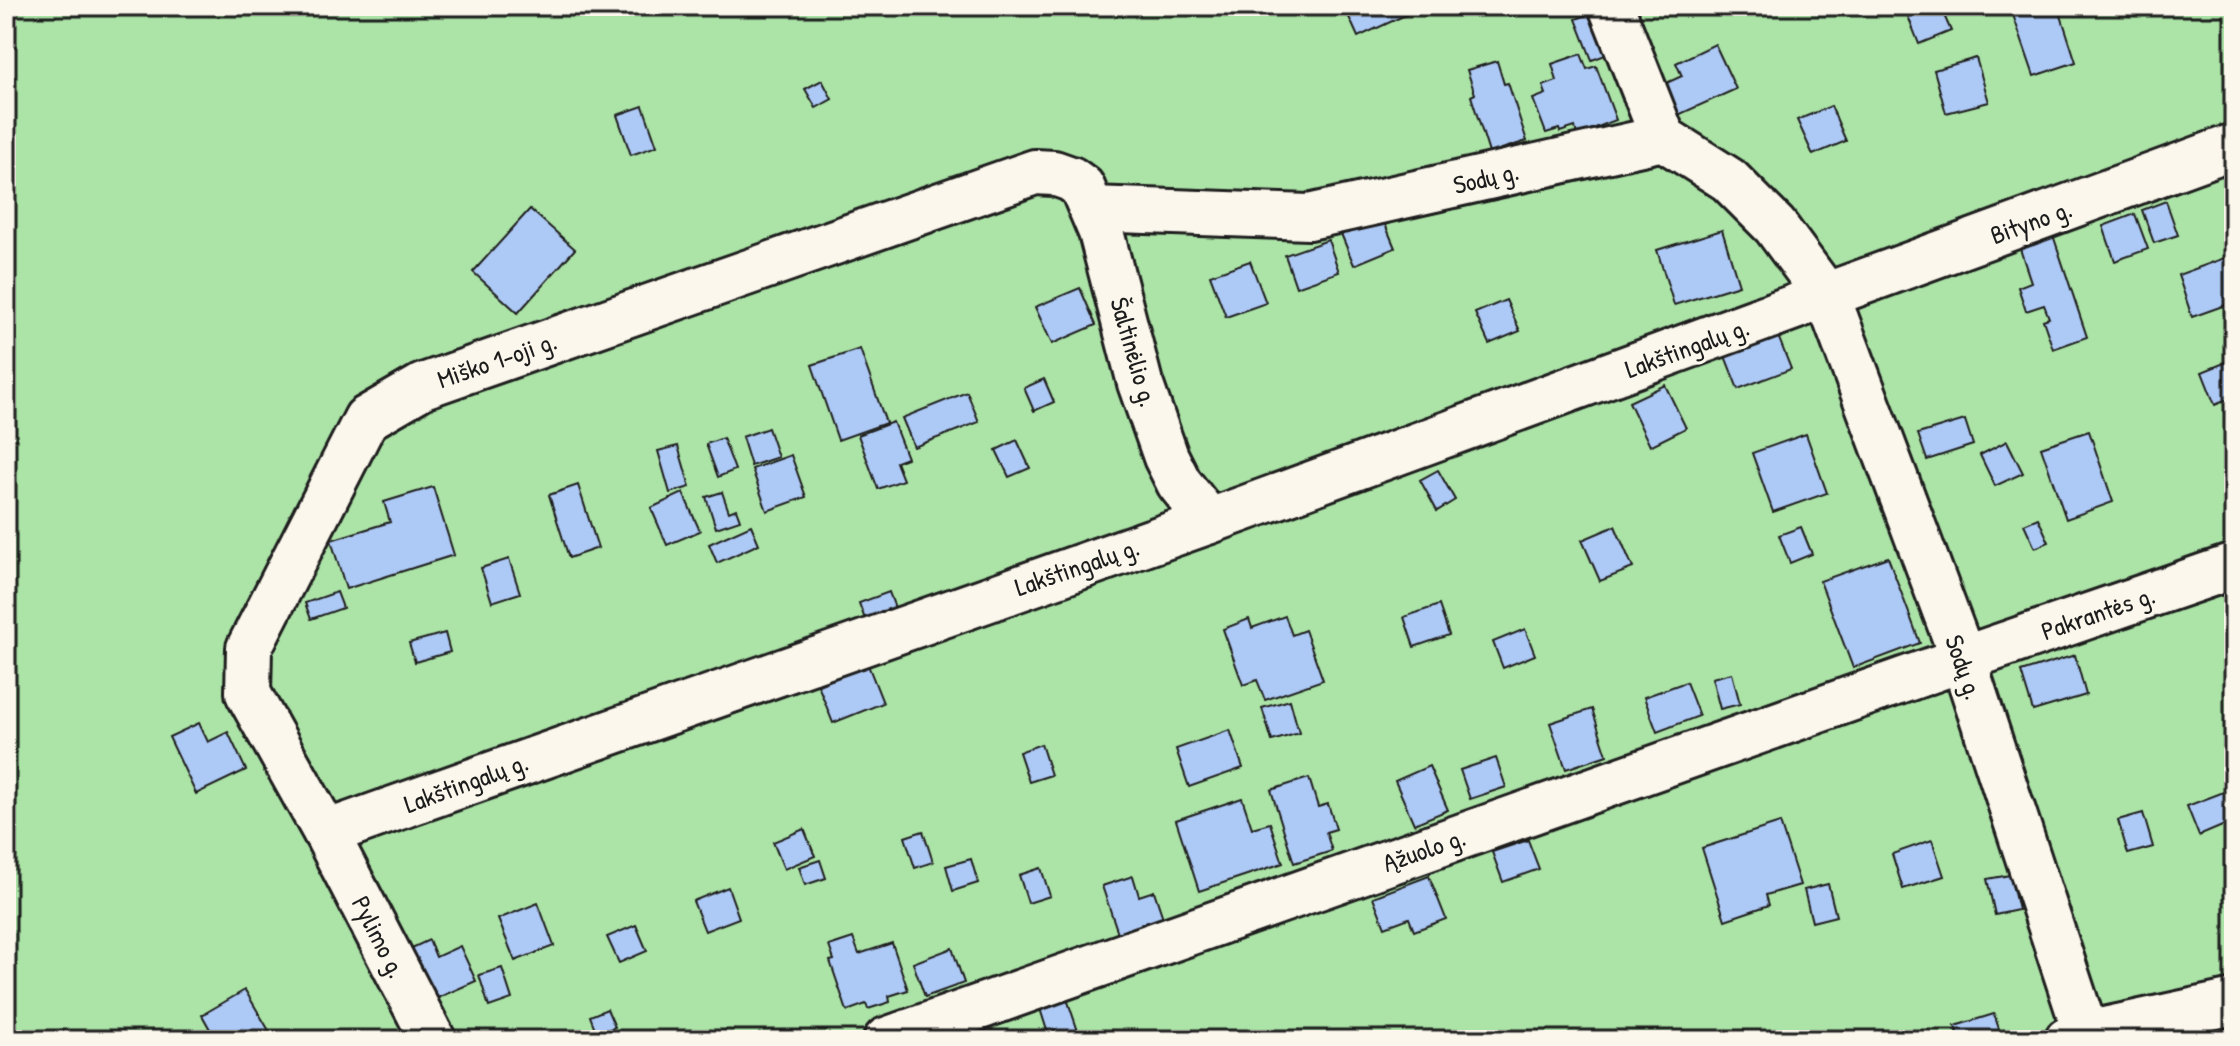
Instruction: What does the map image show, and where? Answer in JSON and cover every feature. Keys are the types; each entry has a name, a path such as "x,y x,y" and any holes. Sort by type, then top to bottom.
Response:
{"street":[{"path":"1611,6 1663,138"},
{"name":"Sodų g.","path":"1082,194 1309,217 1663,138 1729,180 1775,226 1828,298 1963,659 2080,1038"},
{"name":"Bityno g.","path":"1828,298 2234,146"},
{"name":"Miško 1-oji g.","path":"326,833 248,693 249,648 366,419 423,386 1035,172 1054,173 1082,194"},
{"name":"Šaltinėlio g.","path":"1082,194 1101,232 1140,383 1166,457 1179,483 1209,521"},
{"name":"Lakštingalų g.","path":"326,833 1828,298"},
{"name":"Pakrantės g.","path":"1963,659 2234,566"},
{"name":"Ąžuolo g.","path":"886,1040 1963,659"},
{"name":"Pylimo g.","path":"326,833 433,1040"},
{"path":"2080,1038 2234,1002"}],"green space":[{"path":"6,6 2234,6 2234,1040 6,1040"}],"building":[{"path":"1344,6 1409,6 1412,12 1358,37"},
{"path":"1904,6 1940,6 1951,31 1919,44"},
{"path":"2058,6 2076,62 2034,76 2011,9"},
{"path":"1595,12 1611,53 1592,60 1576,19"},
{"path":"1715,44 1736,89 1676,116 1662,85 1682,76 1676,63"},
{"path":"1581,54 1587,69 1596,66 1616,120 1577,135 1575,127 1546,133 1533,99 1546,94 1543,86 1557,81 1552,64"},
{"path":"1976,58 1989,102 1946,113 1934,70"},
{"path":"1497,61 1504,84 1508,83 1527,141 1489,153 1471,96 1475,94 1467,70"},
{"path":"822,80 832,99 816,108 805,89"},
{"path":"643,106 657,146 631,155 617,115"},
{"path":"1831,106 1846,141 1813,155 1797,120"},
{"path":"2166,201 2178,235 2154,243 2142,210"},
{"path":"530,209 575,249 518,313 473,272"},
{"path":"1380,212 1395,248 1354,265 1339,229"},
{"path":"2135,214 2148,249 2115,261 2103,226"},
{"path":"1722,230 1739,285 1674,305 1657,250"},
{"path":"2053,235 2087,337 2053,349 2043,320 2049,318 2044,305 2026,311 2018,287 2031,282 2019,246"},
{"path":"1328,240 1339,272 1296,287 1285,255"},
{"path":"2233,255 2234,302 2192,317 2178,275"},
{"path":"1250,261 1266,303 1226,317 1210,275"},
{"path":"1080,288 1096,325 1052,344 1035,307"},
{"path":"1506,300 1520,331 1489,344 1475,313"},
{"path":"1778,336 1791,369 1738,389 1725,356"},
{"path":"860,349 886,423 838,440 812,365"},
{"path":"2234,359 2234,397 2215,405 2202,372"},
{"path":"1044,379 1054,402 1034,411 1024,388"},
{"path":"1665,385 1686,428 1650,446 1629,402"},
{"path":"967,392 979,422 914,447 902,418"},
{"path":"1965,420 1973,445 1927,460 1918,434"},
{"path":"893,422 907,458 896,462 903,480 878,489 858,435"},
{"path":"768,428 778,457 751,466 742,437"},
{"path":"2089,431 2113,502 2066,519 2041,447"},
{"path":"1806,434 1827,493 1773,512 1752,453"},
{"path":"723,438 735,470 718,477 706,444"},
{"path":"1017,440 1030,468 1009,477 996,450"},
{"path":"2007,441 2023,473 1995,486 1980,455"},
{"path":"678,446 690,487 670,493 658,451"},
{"path":"791,455 806,497 767,511 752,469"},
{"path":"1438,470 1455,500 1437,511 1420,480"},
{"path":"578,485 598,548 569,558 549,495"},
{"path":"433,487 454,555 346,589 331,540 390,522 384,502"},
{"path":"722,492 729,512 736,509 740,520 716,528 706,497"},
{"path":"683,493 700,531 667,545 651,508"},
{"path":"2038,518 2049,542 2035,548 2024,524"},
{"path":"751,525 759,544 717,563 709,544"},
{"path":"1615,526 1633,568 1600,581 1582,540"},
{"path":"1801,527 1812,554 1790,563 1779,535"},
{"path":"1888,557 1920,643 1853,668 1820,581"},
{"path":"509,559 520,593 492,602 481,568"},
{"path":"337,592 343,608 311,619 305,603"},
{"path":"889,592 896,611 866,622 859,603"},
{"path":"1439,605 1449,635 1414,647 1404,617"},
{"path":"1285,616 1292,635 1305,630 1323,680 1265,700 1257,680 1243,685 1223,629 1249,619 1252,628"},
{"path":"1525,629 1535,655 1503,668 1493,642"},
{"path":"445,633 450,652 415,662 409,643"},
{"path":"2075,655 2086,695 2033,711 2021,672"},
{"path":"868,665 883,703 833,723 818,685"},
{"path":"1732,673 1740,704 1720,709 1712,678"},
{"path":"1686,682 1699,716 1657,732 1644,697"},
{"path":"1290,700 1299,733 1272,741 1262,708"},
{"path":"1592,709 1607,755 1566,769 1550,723"},
{"path":"199,723 208,742 228,732 246,770 196,794 169,737"},
{"path":"1230,730 1243,768 1189,787 1176,749"},
{"path":"1041,744 1051,775 1029,782 1019,752"},
{"path":"1496,758 1506,787 1470,799 1460,770"},
{"path":"1429,766 1448,810 1414,824 1395,781"},
{"path":"1309,778 1318,807 1328,804 1336,829 1326,832 1332,851 1294,863 1271,790"},
{"path":"2229,790 2234,801 2234,821 2199,836 2187,806"},
{"path":"1242,798 1252,828 1270,823 1283,863 1199,891 1176,820"},
{"path":"2143,813 2153,847 2128,854 2118,820"},
{"path":"1780,823 1800,885 1766,895 1769,905 1725,920 1702,848"},
{"path":"804,829 815,856 784,869 773,842"},
{"path":"923,831 933,862 915,868 905,837"},
{"path":"1528,840 1539,869 1503,882 1492,852"},
{"path":"1932,840 1944,876 1903,889 1892,854"},
{"path":"971,859 978,883 953,891 946,866"},
{"path":"820,860 826,878 805,885 799,867"},
{"path":"1041,868 1050,896 1028,903 1019,875"},
{"path":"2010,875 2018,910 1995,915 1987,879"},
{"path":"1133,876 1139,896 1154,891 1163,918 1118,933 1102,886"},
{"path":"1429,876 1446,919 1414,931 1409,918 1385,927 1373,897"},
{"path":"1828,884 1836,916 1812,922 1804,890"},
{"path":"728,887 739,918 705,931 693,901"},
{"path":"538,903 554,946 515,961 498,919"},
{"path":"636,925 647,951 619,963 607,937"},
{"path":"853,938 859,954 892,943 908,990 889,996 890,1002 868,1009 866,1004 847,1011 830,961 834,960 829,946"},
{"path":"429,940 436,957 460,946 476,981 426,1003 403,952"},
{"path":"952,948 964,983 925,997 913,963"},
{"path":"502,968 512,999 489,1007 479,975"},
{"path":"1063,987 1081,1040 1050,1040 1036,996"},
{"path":"245,990 274,1039 216,1040 202,1015"},
{"path":"607,1009 615,1027 597,1034 590,1016"},
{"path":"1994,1014 2001,1035 1987,1040 1959,1040 1955,1026"},
{"path":"2207,1028 2212,1040 2177,1040"}]}
